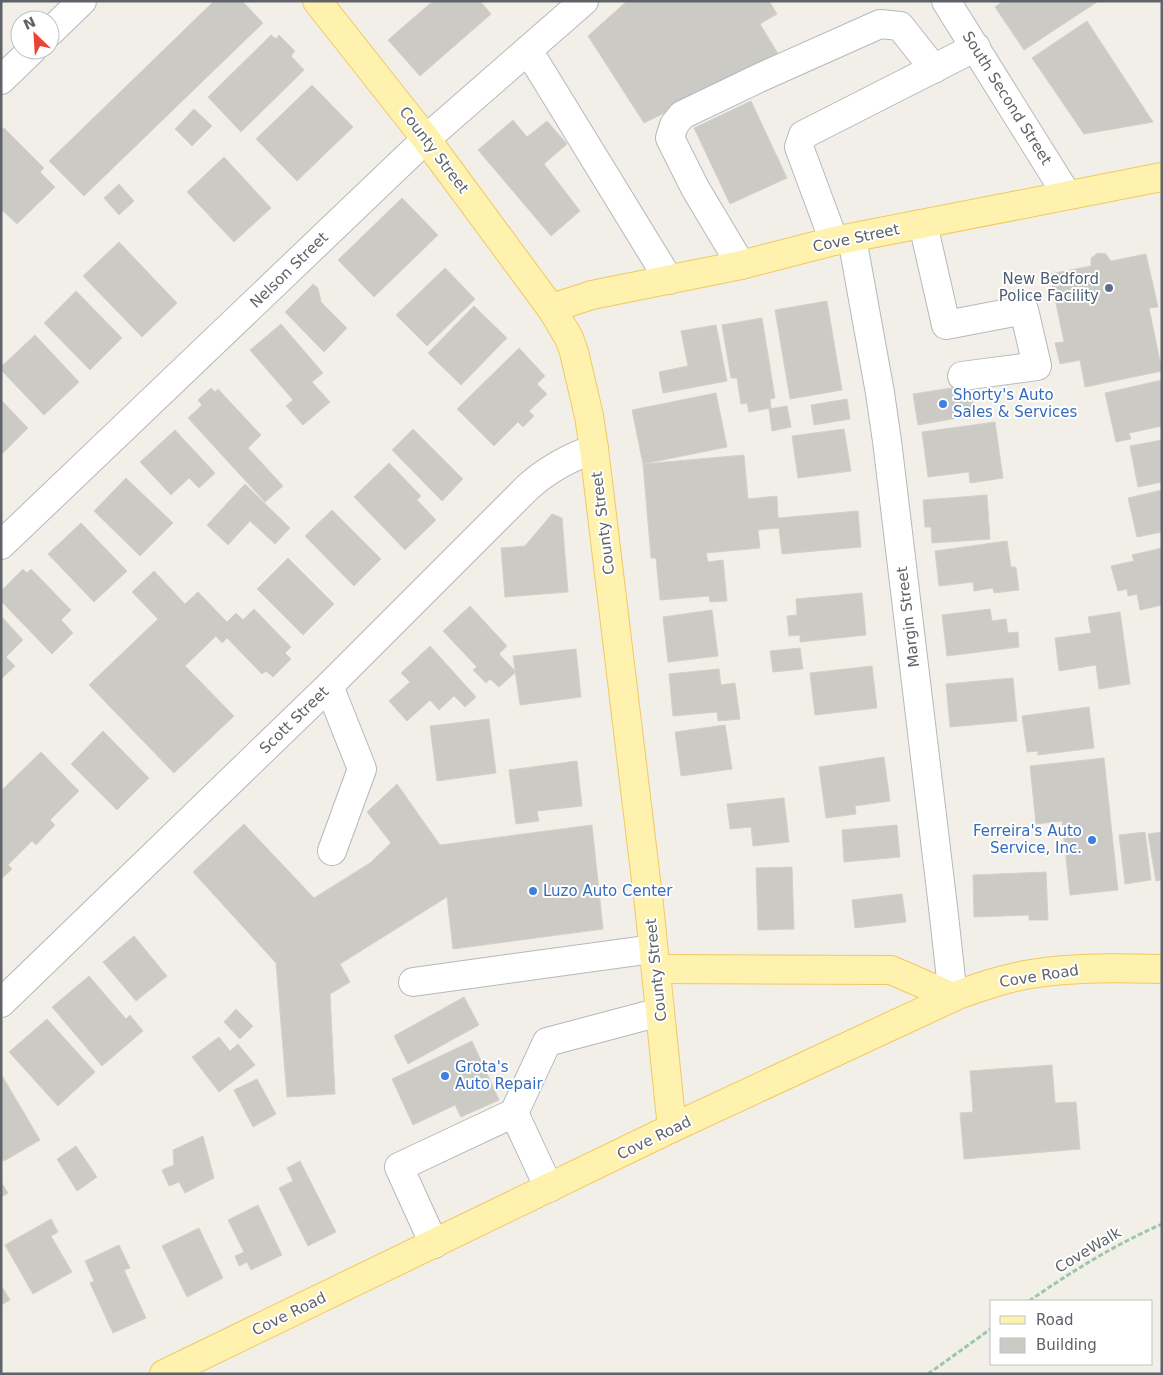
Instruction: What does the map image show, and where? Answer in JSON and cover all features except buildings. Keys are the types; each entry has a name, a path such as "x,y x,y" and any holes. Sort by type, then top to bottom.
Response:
{"main road":[{"name":"County Street","path":"317,1 426,139 553,310 569,338 574,352 589,416 594,449 672,1128"},
{"name":"Cove Street","path":"553,310 564,304 592,296 741,265 843,240 1162,177"},
{"path":"654,959 891,970 953,997"},
{"name":"Cove Road","path":"164,1374 672,1128 953,997 1030,974 1084,968 1162,969"}],"street":[{"path":"60,22 82,1"},
{"name":"Nelson Street","path":"1,545 426,139 584,1"},
{"name":"South Second Street","path":"946,1 1067,195"},
{"path":"741,265 696,188 670,138 674,124 682,115 880,24 900,26 934,69"},
{"name":"Margin Street","path":"953,997 880,394 843,240 799,147 803,135 976,47"},
{"path":"528,50 669,280"},
{"path":"1,80 22,60"},
{"path":"923,224 946,325 1024,310 1037,366 962,376"},
{"name":"Scott Street","path":"1,1003 329,686 528,487 555,465 594,449"},
{"path":"329,686 362,769 332,851"},
{"path":"414,982 654,959"},
{"path":"434,1244 399,1167 514,1113 548,1042 660,1012"},
{"path":"514,1113 549,1188"}],"path":[{"name":"CoveWalk","path":"1030,1300 1081,1266 1132,1237 1162,1224"},
{"path":"928,1374 990,1329"}],"place":[{"name":"New Bedford Police Facility","path":"1109,288"},
{"name":"Shorty's Auto Sales & Services","path":"943,404"},
{"name":"Ferreira's Auto Service, Inc.","path":"1092,840"},
{"name":"Luzo Auto Center","path":"533,891"},
{"name":"Grota's Auto Repair","path":"445,1076"}]}
